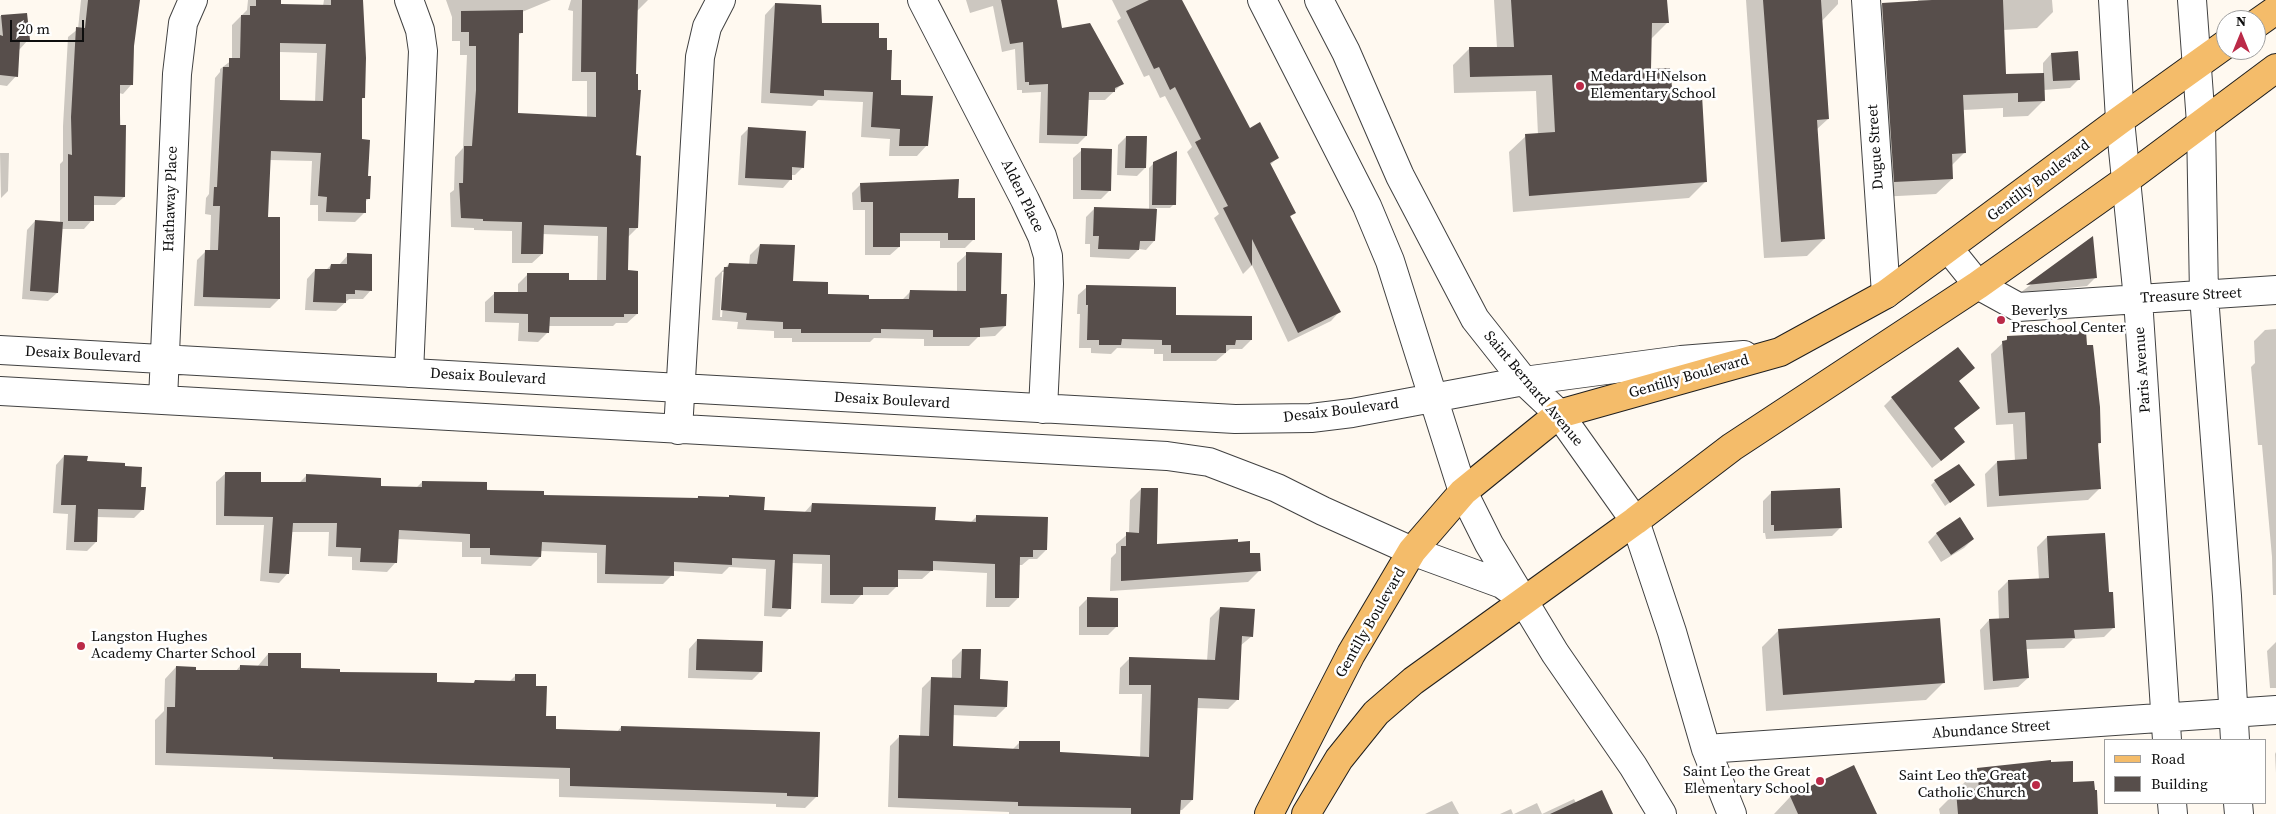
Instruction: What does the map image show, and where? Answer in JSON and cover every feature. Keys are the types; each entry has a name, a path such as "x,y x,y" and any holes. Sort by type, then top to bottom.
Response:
{"main road":[{"name":"Gentilly Boulevard","path":"1269,814 1351,654 1412,551 1463,492 1559,414 1780,352 1886,294 2216,51"},
{"path":"1306,814 1339,759 1376,714 1413,681 1635,521 1732,447 1978,285 2126,180 2276,68"}],"street":[{"name":"Hathaway Place","path":"163,400 177,74 184,23 193,0"},
{"path":"409,0 420,30 423,51 409,373"},
{"path":"678,430 700,57 707,27 721,0"},
{"name":"Alden Place","path":"922,0 1025,200 1042,236 1048,256 1050,284 1043,409"},
{"path":"1262,0 1367,206 1390,261 1463,492 1489,544 1555,653 1633,766 1662,814"},
{"name":"Saint Bernard Avenue","path":"1319,0 1346,52 1400,176 1475,320 1524,381 1559,414 1635,521 1672,632 1706,749 1732,814"},
{"name":"Dugue Street","path":"1866,0 1886,294"},
{"name":"Paris Avenue","path":"2113,0 2120,120 2138,299 2166,729"},
{"path":"2192,0 2201,123 2204,296 2227,596 2235,739"},
{"name":"Treasure Street","path":"1949,249 1978,285 2018,307 2276,290"},
{"name":"Desaix Boulevard","path":"0,350 1179,417 1274,419 1352,413 1524,381 1681,360 1780,352"},
{"path":"0,391 1167,456 1209,462 1277,488 1412,551 1502,584 1524,600"},
{"name":"Abundance Street","path":"1706,749 2166,729 2233,713 2276,710"}],"building":[{"path":"88,0 140,0 134,46 133,85 120,85 120,125 126,125 125,197 94,196 94,221 68,221 68,154 72,155 71,117 76,27 85,28"},
{"path":"256,0 281,0 281,4 331,5 331,0 363,0 366,58 365,98 362,98 362,139 370,140 368,176 371,176 370,199 366,199 366,213 326,212 327,197 318,196 321,153 271,151 268,217 280,217 280,299 203,297 205,250 218,250 220,206 213,206 214,187 217,187 223,67 229,67 229,58 240,58 241,15 250,15 250,6 256,6","holes":["280,43 326,44 323,101 280,100"]},
{"path":"582,0 638,0 636,74 638,74 638,90 641,90 636,155 641,156 638,228 629,228 628,270 638,271 638,314 624,314 624,317 550,317 549,333 528,332 528,314 494,313 494,292 527,292 527,273 569,273 569,280 606,280 607,227 544,225 543,254 521,254 522,222 483,221 483,219 461,218 459,183 463,183 464,146 472,146 476,90 476,46 469,46 469,32 461,32 461,11 523,10 523,33 519,33 518,113 596,117 596,72 581,72"},
{"path":"1001,0 1057,0 1062,28 1090,23 1124,84 1115,88 1115,92 1089,92 1087,136 1047,135 1048,84 1029,85 1029,82 1025,82 1023,42 1010,44"},
{"path":"1149,0 1182,0 1250,128 1260,122 1279,158 1270,163 1296,213 1290,216 1341,312 1298,333 1252,239 1252,266 1223,208 1228,206 1195,142 1201,139 1175,87 1170,90 1159,67 1154,69 1126,11"},
{"path":"1511,0 1667,0 1669,23 1652,23 1651,69 1670,68 1673,97 1702,95 1707,182 1529,196 1525,134 1555,132 1552,75 1470,77 1469,47 1514,47"},
{"path":"1763,0 1821,0 1829,119 1817,120 1825,239 1781,242"},
{"path":"1932,0 2003,0 2006,74 2044,73 2045,101 2018,102 2018,93 1963,95 1966,153 1952,154 1953,179 1894,182 1882,3"},
{"path":"775,3 821,5 822,23 879,23 879,38 887,38 887,50 892,50 891,80 901,80 901,95 933,96 928,146 899,146 900,129 871,127 873,92 824,90 824,96 770,93"},
{"path":"27,13 30,40 20,40 18,77 0,75 0,35 3,36 1,15"},
{"path":"2078,51 2080,80 2053,81 2051,53"},
{"path":"748,127 806,131 804,168 792,167 792,180 745,178"},
{"path":"1126,136 1147,136 1146,168 1125,168"},
{"path":"1081,148 1112,149 1111,191 1081,190"},
{"path":"1177,151 1176,205 1152,205 1153,162"},
{"path":"959,179 958,198 975,198 975,240 948,240 948,233 900,233 900,247 873,247 873,202 861,202 860,183"},
{"path":"1094,207 1157,209 1155,241 1140,241 1139,250 1098,249 1099,236 1093,236"},
{"path":"35,220 63,222 58,293 30,291"},
{"path":"2093,236 2097,278 2026,285"},
{"path":"760,244 795,245 793,281 828,282 828,294 869,295 869,299 909,299 910,290 966,291 966,252 1002,253 1001,294 1007,294 1006,326 980,328 980,337 933,337 933,330 881,329 881,333 801,333 801,329 783,329 783,322 746,320 747,313 721,310 724,267 728,267 729,263 757,264"},
{"path":"347,253 372,254 372,291 355,290 355,294 346,294 346,303 313,302 315,269 330,269 331,264 347,264"},
{"path":"1086,285 1176,287 1176,315 1252,316 1252,340 1236,340 1235,345 1226,345 1226,353 1171,353 1171,345 1162,345 1162,340 1122,339 1121,345 1099,345 1099,340 1087,340 1088,305 1086,305"},
{"path":"2069,330 2069,332 2086,331 2087,345 2093,345 2100,407 2101,443 2098,443 2101,489 1999,496 1997,461 2027,459 2025,412 2008,413 2002,341 2007,340 2007,336 2049,334 2049,331"},
{"path":"1958,347 1975,368 1959,381 1980,408 1954,428 1965,442 1941,461 1891,397"},
{"path":"64,455 88,456 87,461 125,463 125,466 142,467 141,487 146,487 144,510 98,509 97,542 74,542 76,505 61,505"},
{"path":"1959,464 1975,485 1950,503 1934,480"},
{"path":"225,472 261,472 261,482 306,482 306,474 381,478 381,486 422,487 422,481 487,482 487,490 544,491 544,495 698,498 698,496 729,497 729,495 765,497 764,510 811,512 812,503 936,507 935,520 976,522 976,515 1048,517 1047,550 1033,550 1033,557 1020,557 1019,598 995,598 995,564 933,561 933,571 898,570 898,587 863,587 863,595 830,595 830,555 793,554 791,609 772,608 775,560 732,558 732,565 674,562 674,576 605,574 606,545 542,542 541,557 490,555 490,548 470,548 470,534 399,530 397,563 360,562 361,548 336,547 337,523 293,523 289,574 269,573 273,517 224,516"},
{"path":"1141,488 1158,488 1157,544 1238,539 1238,542 1250,541 1250,553 1260,553 1261,571 1121,581 1121,546 1126,546 1126,532 1139,533"},
{"path":"1840,488 1842,528 1774,531 1774,525 1771,525 1771,491"},
{"path":"1960,517 1974,539 1951,555 1936,533"},
{"path":"2105,533 2109,592 2113,592 2115,628 2074,630 2075,638 2026,640 2029,678 1993,681 1989,619 2009,618 2008,580 2049,578 2047,536"},
{"path":"1087,597 1118,598 1118,627 1087,627"},
{"path":"1220,607 1255,609 1253,637 1242,636 1239,700 1198,698 1193,800 1181,800 1180,814 1131,814 1131,808 1018,806 1018,802 898,798 899,735 929,736 931,677 961,678 962,649 981,649 980,679 1008,681 1007,707 954,705 953,746 1019,749 1019,741 1060,741 1060,752 1149,757 1151,685 1129,685 1129,657 1215,660"},
{"path":"1940,618 1945,683 1783,695 1778,629"},
{"path":"697,639 763,641 762,672 696,670"},
{"path":"268,653 301,653 301,668 340,669 340,672 437,673 437,682 474,683 475,680 515,681 515,674 536,674 536,686 547,686 546,716 556,716 556,729 621,731 621,726 820,732 818,797 787,796 787,793 570,786 570,768 273,759 273,757 166,753 167,707 175,707 176,666 196,667 196,670 240,670 240,665 268,666"},
{"name":"Saint Leo the Great Catholic Church","path":"2051,760 2051,762 2073,761 2073,782 2094,781 2095,790 2097,790 2098,814 1958,814 1956,791 1979,789 1977,768"},
{"path":"1854,765 1877,814 1798,814 1790,796"},
{"path":"1602,790 1613,814 1550,814"}],"place":[{"name":"Medard H Nelson Elementary School","path":"1580,86"},
{"name":"Beverlys Preschool Center","path":"2001,320"},
{"name":"Langston Hughes Academy Charter School","path":"81,646"},
{"name":"Saint Leo the Great Elementary School","path":"1820,781"},
{"name":"Saint Leo the Great Catholic Church","path":"2036,785"}]}
